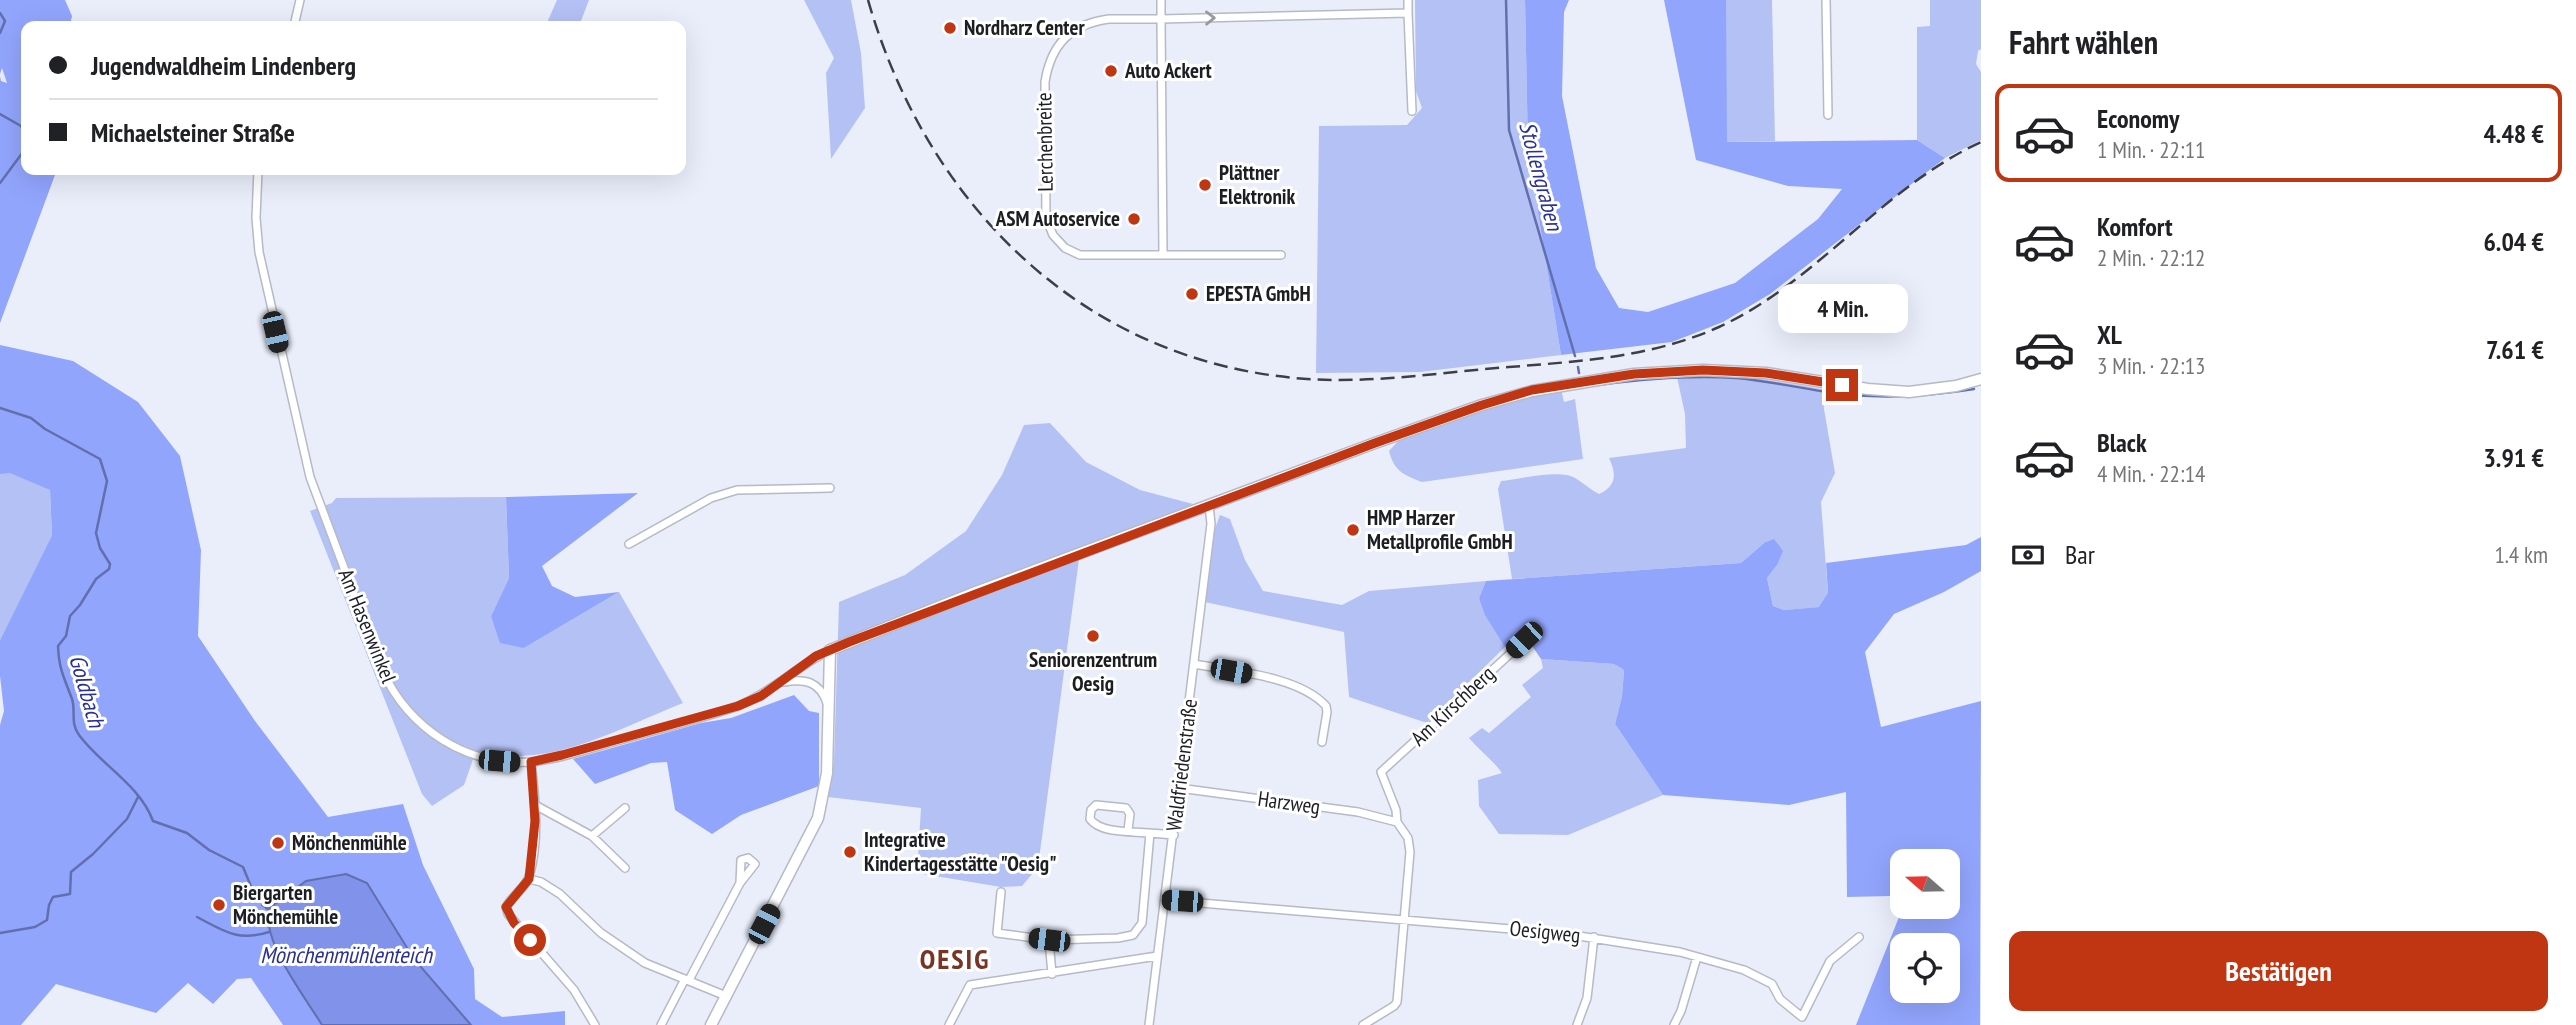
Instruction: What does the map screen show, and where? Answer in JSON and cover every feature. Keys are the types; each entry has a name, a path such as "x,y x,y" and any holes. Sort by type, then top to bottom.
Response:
{"street":[{"path":"296,21 300,0"},
{"path":"1161,0 1163,255"},
{"path":"1408,0 1412,111"},
{"path":"1826,0 1828,115"},
{"name":"Lerchenbreite","path":"1281,255 1080,255 1065,248 1053,235 1046,218 1045,82 1049,64 1058,47 1079,26 1109,19 1408,13"},
{"name":"Am Hasenwinkel","path":"258,175 258,252 300,440 318,501 383,672 406,710 437,738 479,757 531,762 718,713 761,696 816,656 830,650"},
{"path":"711,1025 818,818 826,784 830,650 1209,505 1482,405 1532,390 1634,374 1703,370 1766,373 1868,389 1909,392 1956,386 1981,379"},
{"path":"629,544 711,498 737,490 830,488"},
{"name":"Waldfriedenstraße","path":"1149,1025 1211,524 1209,505"},
{"name":"Am Kirschberg","path":"1398,822 1381,772 1524,640"},
{"path":"1194,664 1262,677 1308,692 1326,706 1322,743"},
{"path":"780,683 796,680 814,684 824,692 827,703"},
{"path":"531,762 535,837 529,879 506,907 508,914 574,990 595,1025"},
{"name":"Harzweg","path":"1180,788 1358,812 1398,822"},
{"path":"535,805 592,836 625,868"},
{"path":"1128,830 1130,814 1126,808 1097,805 1091,810 1090,819 1094,825 1128,830 1150,833 1174,835"},
{"path":"592,836 625,808"},
{"path":"1363,1025 1397,1002 1410,845 1398,822"},
{"path":"1002,892 997,933 1049,940 1118,938 1133,935 1142,923 1150,833"},
{"path":"529,879 541,882 560,894 601,933 645,963 726,996"},
{"path":"662,1025 740,883"},
{"name":"Oesigweg","path":"1165,900 1594,937 1680,951 1744,970 1772,984 1780,999 1802,1017 1829,961 1859,937"},
{"path":"1577,1025 1587,998 1594,937"},
{"path":"1049,940 1052,974"},
{"path":"949,1025 970,985 1157,956"},
{"path":"1674,1025 1681,1011 1697,957"}],"shaded area":[{"path":"0,0 65,0 72,16 71,21 21,21 21,175 55,175 0,323 0,76 1,81 7,83 2,68 0,74"},
{"path":"557,0 589,0 581,21 548,21"},
{"path":"804,0 851,0 861,53 865,108 831,159 826,73 834,58"},
{"path":"1415,0 1525,0 1528,150 1561,355 1420,372 1316,373 1319,126 1407,125 1422,108 1416,91"},
{"path":"1525,0 1569,0 1564,12 1562,96 1596,268 1619,308 1648,312 1735,283 1818,219 1842,189 1788,186 1696,160 1664,0 1726,0 1727,142 1917,140 1945,158 1770,294 1723,322 1672,342 1561,355 1528,150"},
{"path":"1726,0 1772,0 1775,141 1726,142"},
{"path":"1930,0 1981,0 1981,49 1978,51 1976,64 1981,72 1981,140 1945,158 1917,140 1917,27 1930,26"},
{"path":"0,345 73,361 138,402 180,456 201,550 198,636 255,721 328,817 403,804 423,865 474,969 475,999 502,1017 565,1011 565,1025 471,1025 414,959 367,883 268,909 268,923 278,954 322,1025 283,1025 251,978 237,979 213,1004 188,983 156,1013 56,984 21,1025 0,1025 0,725 4,711 0,640 52,535 50,490 10,473 0,474"},
{"path":"1736,375 1822,389 1835,473 1821,502 1828,594 1820,607 1784,610 1773,606 1767,578 1777,565 1764,543 1741,563 1512,579 1498,489 1501,481 1550,474 1568,475 1599,494 1612,484 1614,475 1609,458 1686,448 1685,414 1677,377"},
{"path":"1561,389 1564,402 1575,399 1583,459 1422,482 1401,471 1391,458 1389,451 1400,439 1438,424"},
{"path":"1050,423 1086,462 1140,490 1193,504 1086,551 1079,559 1038,867 1022,886 1001,887 917,873 921,808 828,797 834,761 839,602 905,575 966,531 1002,475 1024,425"},
{"path":"12,469 50,490 52,535 0,640 0,471"},
{"path":"638,493 542,566 552,586 575,597 619,592 524,648 500,643 491,616 509,578 506,497"},
{"path":"506,497 509,578 491,616 524,648 619,592 683,703 607,735 555,751 529,756 503,756 476,751 464,785 432,806 422,794 310,511 332,503 336,498"},
{"path":"1220,515 1230,519 1245,560 1263,591 1342,605 1369,591 1486,581 1479,598 1505,647 1427,723 1349,697 1344,632 1205,602 1214,531"},
{"path":"1981,537 1981,571 1944,592 1894,614 1865,652 1881,727 1981,701 1980,1025 1856,1025 1890,940 1890,1003 1960,1003 1960,933 1893,933 1898,919 1960,919 1960,849 1890,849 1890,896 1847,897 1846,792 1789,805 1663,795 1615,724 1622,696 1624,670 1614,664 1541,659 1526,637 1505,647 1485,615 1479,598 1486,581 1741,563 1764,543 1774,539 1783,551 1767,578 1773,606 1784,610 1819,607 1828,593 1826,563 1966,545"},
{"path":"1541,659 1614,664 1624,670 1622,696 1615,724 1663,795 1568,835 1499,834 1479,806 1478,780 1502,773 1469,738 1482,728 1489,733 1531,697 1522,685 1543,668"},
{"path":"794,695 809,711 819,713 819,786 741,815 712,834 675,810 667,762 651,763 595,784 573,759 701,723 731,718"}],"water":[{"name":"Mönchenmühlenteich","path":"346,874 367,883 414,959 471,1025 322,1025 278,953 268,923 268,909 306,881"}],"waterway":[{"name":"Stollengraben","path":"1506,0 1509,130 1575,356"},
{"name":"Goldbach","path":"0,13 5,21 0,33"},
{"name":"Goldbach","path":"0,114 21,126"},
{"name":"Goldbach","path":"0,183 21,155"},
{"name":"Stollengraben","path":"1578,367 1579,373"},
{"name":"Stollengraben","path":"1598,385 1702,377 1749,379 1859,396 1925,395 1974,389"},
{"name":"Goldbach","path":"0,408 31,418 45,429 100,459 107,481 96,533 100,548 110,564 109,569 96,579 70,616 66,636 58,646 61,668 73,704 76,730 88,746 130,786 147,808 153,821 187,833 209,850 243,867 255,896"},
{"path":"0,933 35,927 47,920 53,897 70,894 71,872 127,819 138,797"},
{"name":"Goldbach","path":"262,905 268,909"},
{"path":"197,917 232,934 248,936 269,932"}],"railway":[{"path":"868,0 894,73 929,141 972,203 1022,257 1080,303 1145,339 1217,364 1295,378 1390,378 1605,358 1691,338 1719,327 1754,308 1819,261 1912,184 1981,142"}],"place":[{"name":"Nordharz Center","path":"950,28"},
{"name":"Auto Ackert","path":"1111,71"},
{"name":"Plättner Elektronik","path":"1205,185"},
{"name":"ASM Autoservice","path":"1134,219"},
{"name":"EPESTA GmbH","path":"1192,294"},
{"name":"HMP Harzer Metallprofile GmbH","path":"1353,530"},
{"name":"Seniorenzentrum Oesig","path":"1093,636"},
{"name":"Mönchenmühle","path":"278,843"},
{"name":"Integrative Kindertagesstätte \"Oesig\"","path":"850,852"},
{"name":"Biergarten Mönchemühle","path":"219,905"}],"district":[{"name":"OESIG","path":"955,959"}],"route":[{"path":"530,940 514,923 506,907 529,879 535,837 531,762 738,706 761,696 816,656 849,642 1375,443 1532,390 1634,374 1703,370 1766,373 1842,385"}]}
